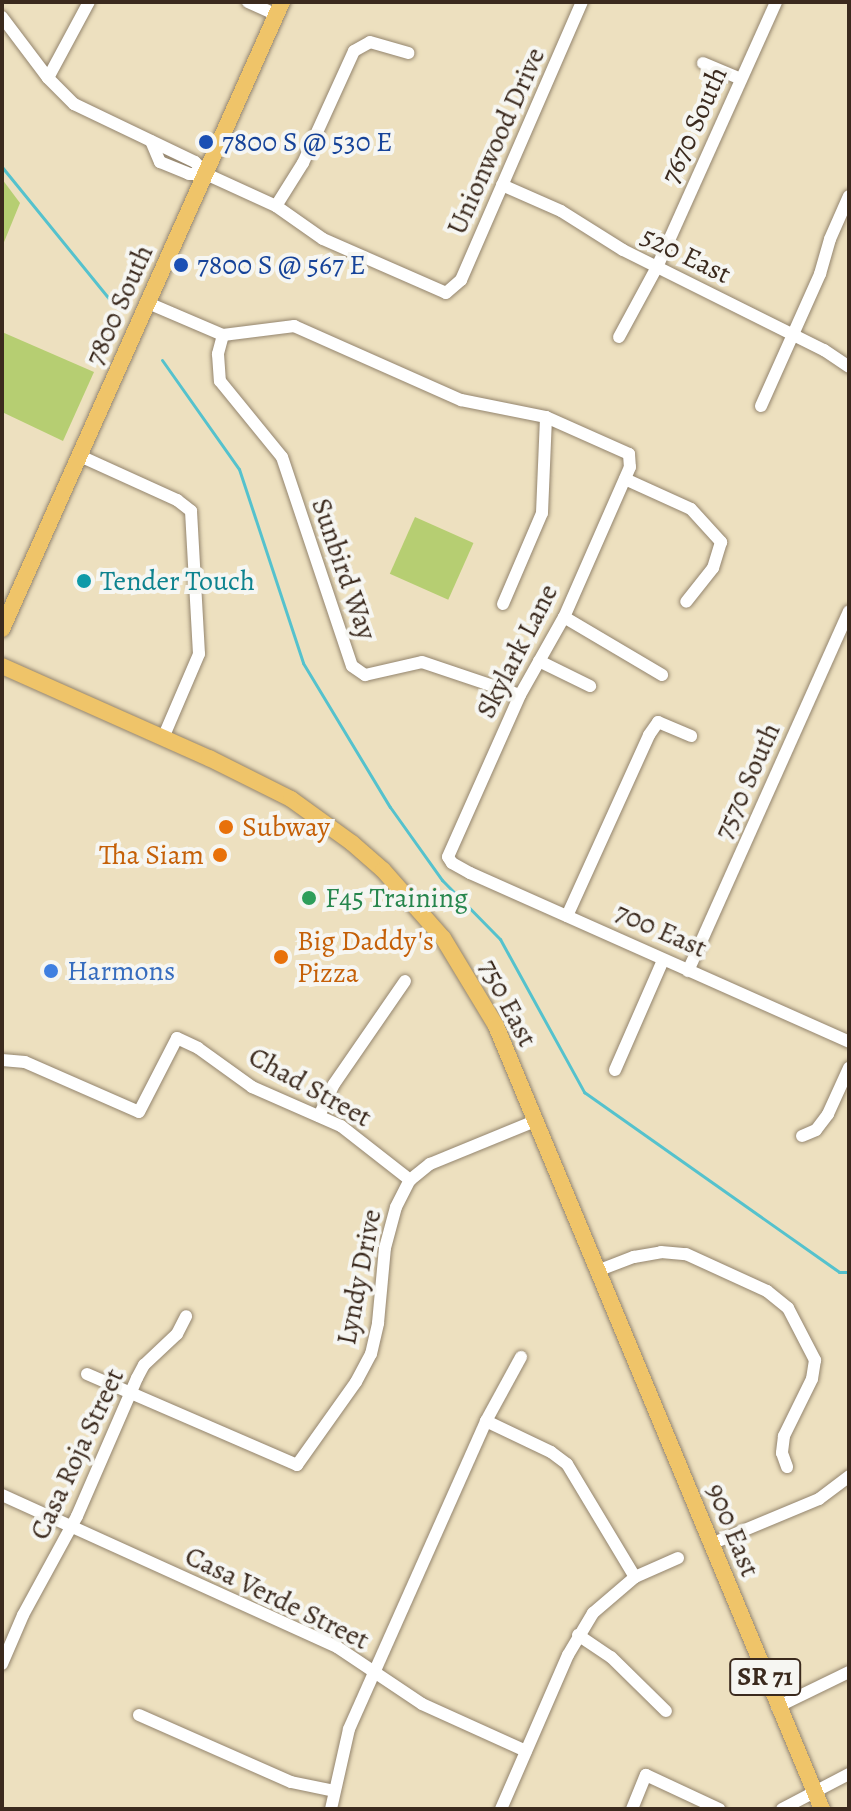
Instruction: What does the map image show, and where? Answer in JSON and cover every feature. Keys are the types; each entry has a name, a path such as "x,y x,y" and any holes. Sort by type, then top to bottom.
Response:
{"main road":[{"name":"7800 South","path":"2,629 280,8"},
{"name":"SR 71","path":"2,666 163,738"},
{"name":"750 East","path":"163,738 260,782 303,808 383,870 443,938 496,1026 597,1271"},
{"name":"900 East","path":"597,1271 818,1801"}],"street":[{"path":"48,78 89,2"},
{"path":"248,2 280,8"},
{"name":"Unionwood Drive","path":"276,206 323,239 446,293 461,280 582,2"},
{"name":"7670 South","path":"619,337 657,267 776,2"},
{"path":"2,17 48,78 74,104 195,162 206,174 276,206 303,163 354,51 370,42 408,53"},
{"path":"703,63 741,79"},
{"name":"520 East","path":"502,185 561,211 606,241 793,335 849,367"},
{"path":"761,406 820,274 830,239 849,196"},
{"path":"148,303 223,335 294,326 461,400 546,417 542,513 503,604"},
{"name":"Sunbird Way","path":"223,335 218,354 220,381 282,457 352,666 365,675 422,662 520,695"},
{"name":"Skylark Lane","path":"452,863 449,850 520,695 564,617 631,459 625,450 546,417"},
{"path":"80,456 177,500 191,511 199,654 163,738"},
{"path":"625,479 691,509 721,542 713,568 686,602"},
{"name":"7570 South","path":"688,971 849,611"},
{"path":"564,617 662,675"},
{"path":"539,661 590,686"},
{"path":"567,916 649,735 658,722 691,736"},
{"name":"700 East","path":"452,863 849,1042"},
{"path":"615,1070 663,960"},
{"path":"319,1116 334,1084 405,981"},
{"name":"Chad Street","path":"2,1060 25,1062 139,1112 177,1038 198,1048 242,1081 341,1126 410,1180"},
{"path":"802,1136 816,1130 828,1114 849,1068"},
{"name":"Lyndy Drive","path":"131,1390 297,1465 356,1382 371,1354 378,1323 385,1248 396,1207 410,1180 430,1164 535,1121"},
{"path":"597,1271 648,1255 686,1254 767,1291 788,1308 815,1360 812,1379 784,1436 782,1453 787,1467"},
{"name":"Casa Roja Street","path":"2,1664 23,1615 71,1528 144,1365 177,1334 186,1316"},
{"path":"331,1809 349,1729 486,1421 521,1357"},
{"path":"87,1374 131,1390"},
{"path":"486,1421 551,1452 567,1464 635,1577"},
{"path":"711,1544 819,1499 849,1476"},
{"name":"Casa Verde Street","path":"2,1495 337,1647 422,1704 526,1751"},
{"path":"501,1809 578,1635 606,1599 635,1577 678,1558"},
{"path":"578,1635 619,1664 666,1711"},
{"path":"777,1707 849,1673"},
{"path":"139,1715 291,1782 334,1791"},
{"path":"782,1809 818,1801 849,1774"},
{"path":"635,1808 646,1775 719,1809"}],"green space":[{"path":"2,179 20,203 2,247"},
{"path":"2,332 94,372 63,441 2,412"},
{"path":"415,517 473,543 448,600 390,574"}],"waterway":[{"path":"2,167 111,301"},
{"path":"162,360 239,469 303,663 390,807 442,880 500,939 584,1092 839,1272 849,1272"}],"place":[{"name":"7800 S @ 530 E","path":"206,142"},
{"name":"7800 S @ 567 E","path":"181,265"},
{"name":"Tender Touch","path":"84,581"},
{"name":"Subway","path":"226,827"},
{"name":"Tha Siam","path":"220,855"},
{"name":"F45 Training","path":"309,898"},
{"name":"Big Daddy's Pizza","path":"281,957"},
{"name":"Harmons","path":"51,971"}]}
